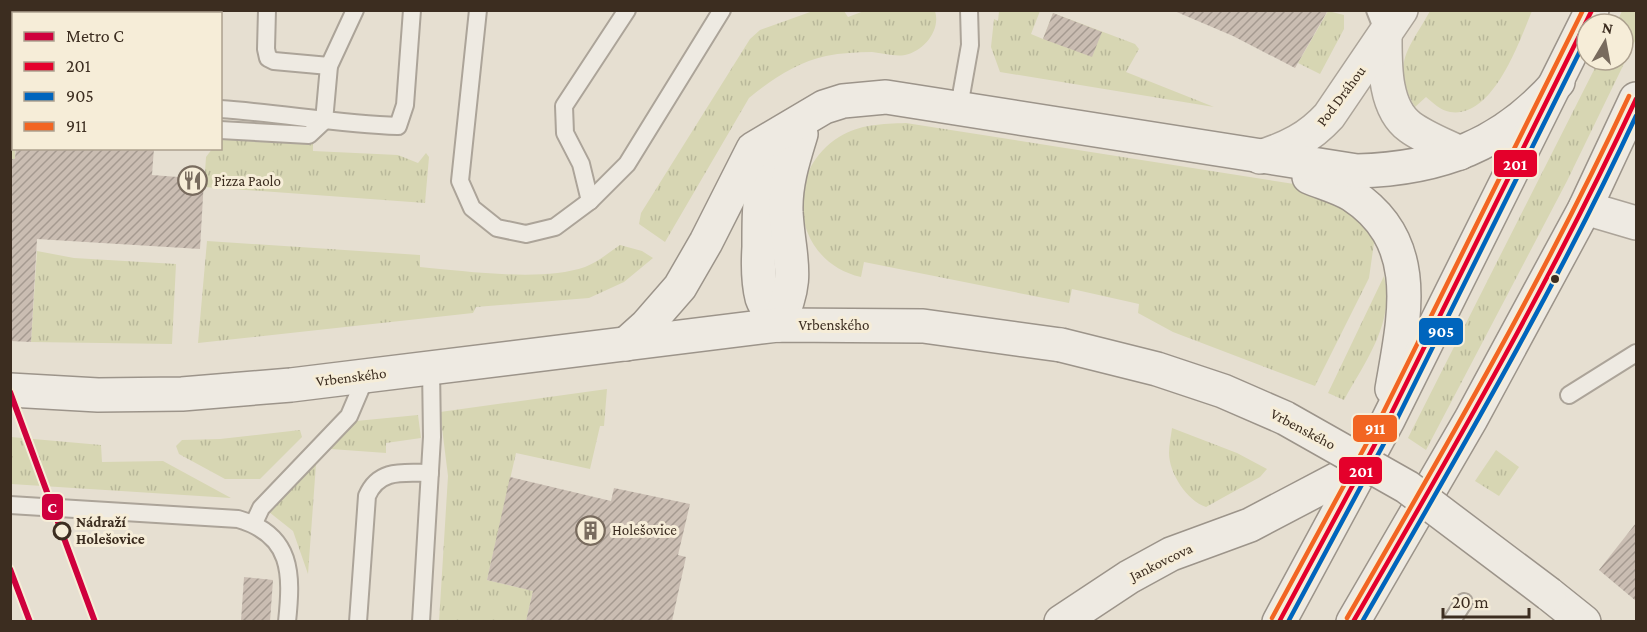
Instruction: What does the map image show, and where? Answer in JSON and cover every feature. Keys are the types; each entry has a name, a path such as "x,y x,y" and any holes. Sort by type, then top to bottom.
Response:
{"main road":[{"path":"1279,621 1388,420 1592,10"},
{"path":"1387,19 1385,75 1399,114 1410,126 1460,153"},
{"name":"Pod Dráhou","path":"1260,157 1284,150 1316,129 1387,19"},
{"path":"626,344 652,320 680,287 701,252 753,149 807,116 843,101 886,97 1357,171 1433,164 1460,153 1503,132 1523,118 1558,82"},
{"path":"1353,621 1471,419 1585,208 1636,99"},
{"path":"778,325 791,298 793,266 786,211 787,186 807,116"},
{"path":"1260,157 1350,194 1372,210 1388,230 1401,257 1405,308 1388,420"},
{"path":"1585,208 1636,223"},
{"name":"Vrbenského","path":"10,390 98,395 182,394 366,376 778,325 923,326 1061,345 1157,369 1223,391 1286,418 1407,487 1584,621"},
{"name":"Jankovcova","path":"1078,617 1129,577 1172,554 1250,525 1364,465"}],"lane":[{"path":"267,10 266,49 268,58 329,66"},
{"path":"222,130 309,135 324,122 329,66 355,10"},
{"path":"222,109 289,115 324,122 398,126 405,105 412,10"},
{"path":"478,10 460,181 472,208 497,228 526,234 555,227 590,201 627,164 722,10"},
{"path":"590,201 581,164 565,133 564,106 627,10"},
{"path":"959,107 970,45 969,10"},
{"path":"1569,394 1636,353"},
{"path":"421,621 432,437 431,367"},
{"path":"254,523 261,508 349,416 366,376"},
{"path":"358,621 367,496 372,484 382,477 399,473 430,473"},
{"path":"10,505 238,519 254,523 272,538 289,569 287,621"},
{"path":"1451,621 1464,602"}],"green space":[{"path":"813,11 844,11 848,17 864,11 935,11 936,25 929,39 912,53 897,56 872,52 843,53 815,59 785,72 749,98 665,242 639,224 641,213 750,39 760,30"},
{"path":"999,11 1040,11 1031,34 1043,39 1053,13 1135,44 1139,49 1126,72 1214,107 1000,72 991,47 994,19 998,21"},
{"path":"1328,11 1344,15 1344,29 1320,74 1298,63"},
{"path":"1430,11 1532,11 1502,76 1479,104 1465,111 1446,111 1426,97 1415,107 1408,92 1403,68 1405,57"},
{"path":"1636,11 1635,41 1635,12 1622,12"},
{"path":"10,12 12,12 12,150 15,150 15,159 10,159"},
{"path":"1593,72 1620,72 1567,181 1426,450 1408,438"},
{"path":"906,123 1307,186 1329,194 1375,236 1369,278 1315,386 1173,332 1138,313 1139,304 1072,289 1069,303 864,262 861,277 838,268 821,254 809,236 803,215 803,193 808,172 821,153 839,137 855,129 871,125"},
{"path":"222,138 313,143 313,151 398,155 418,163 426,153 429,157 425,203 204,187 206,157 211,150 222,150"},
{"path":"207,241 420,255 420,267 526,275 548,274 585,267 620,245 642,251 653,258 624,282 589,298 476,307 473,313 198,343"},
{"path":"37,251 74,258 176,264 172,344 31,342"},
{"path":"1384,276 1387,293 1382,325 1369,356 1344,400 1328,393"},
{"path":"607,389 604,426 600,426 590,469 516,453 487,580 533,591 526,621 439,622 448,476 440,412"},
{"path":"418,415 421,438 386,443 386,453 331,449 356,421"},
{"path":"1172,428 1237,453 1267,469 1260,477 1206,507 1199,504 1186,493 1172,469 1169,453"},
{"path":"300,430 302,437 260,479 225,479 179,454 176,446 182,440 220,439"},
{"path":"11,437 101,445 102,462 163,461 231,498 11,484"},
{"path":"1496,450 1519,467 1499,496 1475,481"},
{"path":"316,464 308,574 293,531 269,512"}],"building":[{"path":"14,10 163,10 163,12 20,12"},
{"path":"1172,10 1328,10 1295,68 1233,36"},
{"path":"1053,13 1102,32 1092,57 1043,39"},
{"path":"16,150 154,150 152,175 204,179 200,249 37,239 31,342 10,341 10,159 15,159"},
{"name":"Holešovice","path":"510,477 611,501 614,488 690,504 678,555 686,557 672,621 526,621 533,591 487,580"},
{"path":"1636,523 1636,601 1599,570"},
{"path":"244,577 273,580 270,621 241,621"}],"metro line":[{"name":"C","path":"10,392 95,622"},
{"name":"C","path":"10,569 30,622"}],"transit line":[{"name":"911","path":"1272,618 1381,417 1583,10"},
{"name":"201","path":"1279,622 1388,420 1592,10"},
{"name":"905","path":"1288,622 1395,423 1575,61"},
{"name":"911","path":"1347,618 1458,425 1529,295 1629,96"},
{"name":"201","path":"1353,622 1536,298 1636,99"},
{"name":"905","path":"1362,622 1539,309 1636,116"}],"place":[{"name":"Pizza Paolo","path":"193,181"},
{"name":"Holešovice","path":"591,530"},
{"name":"Nádraží Holešovice","path":"62,531"}]}
